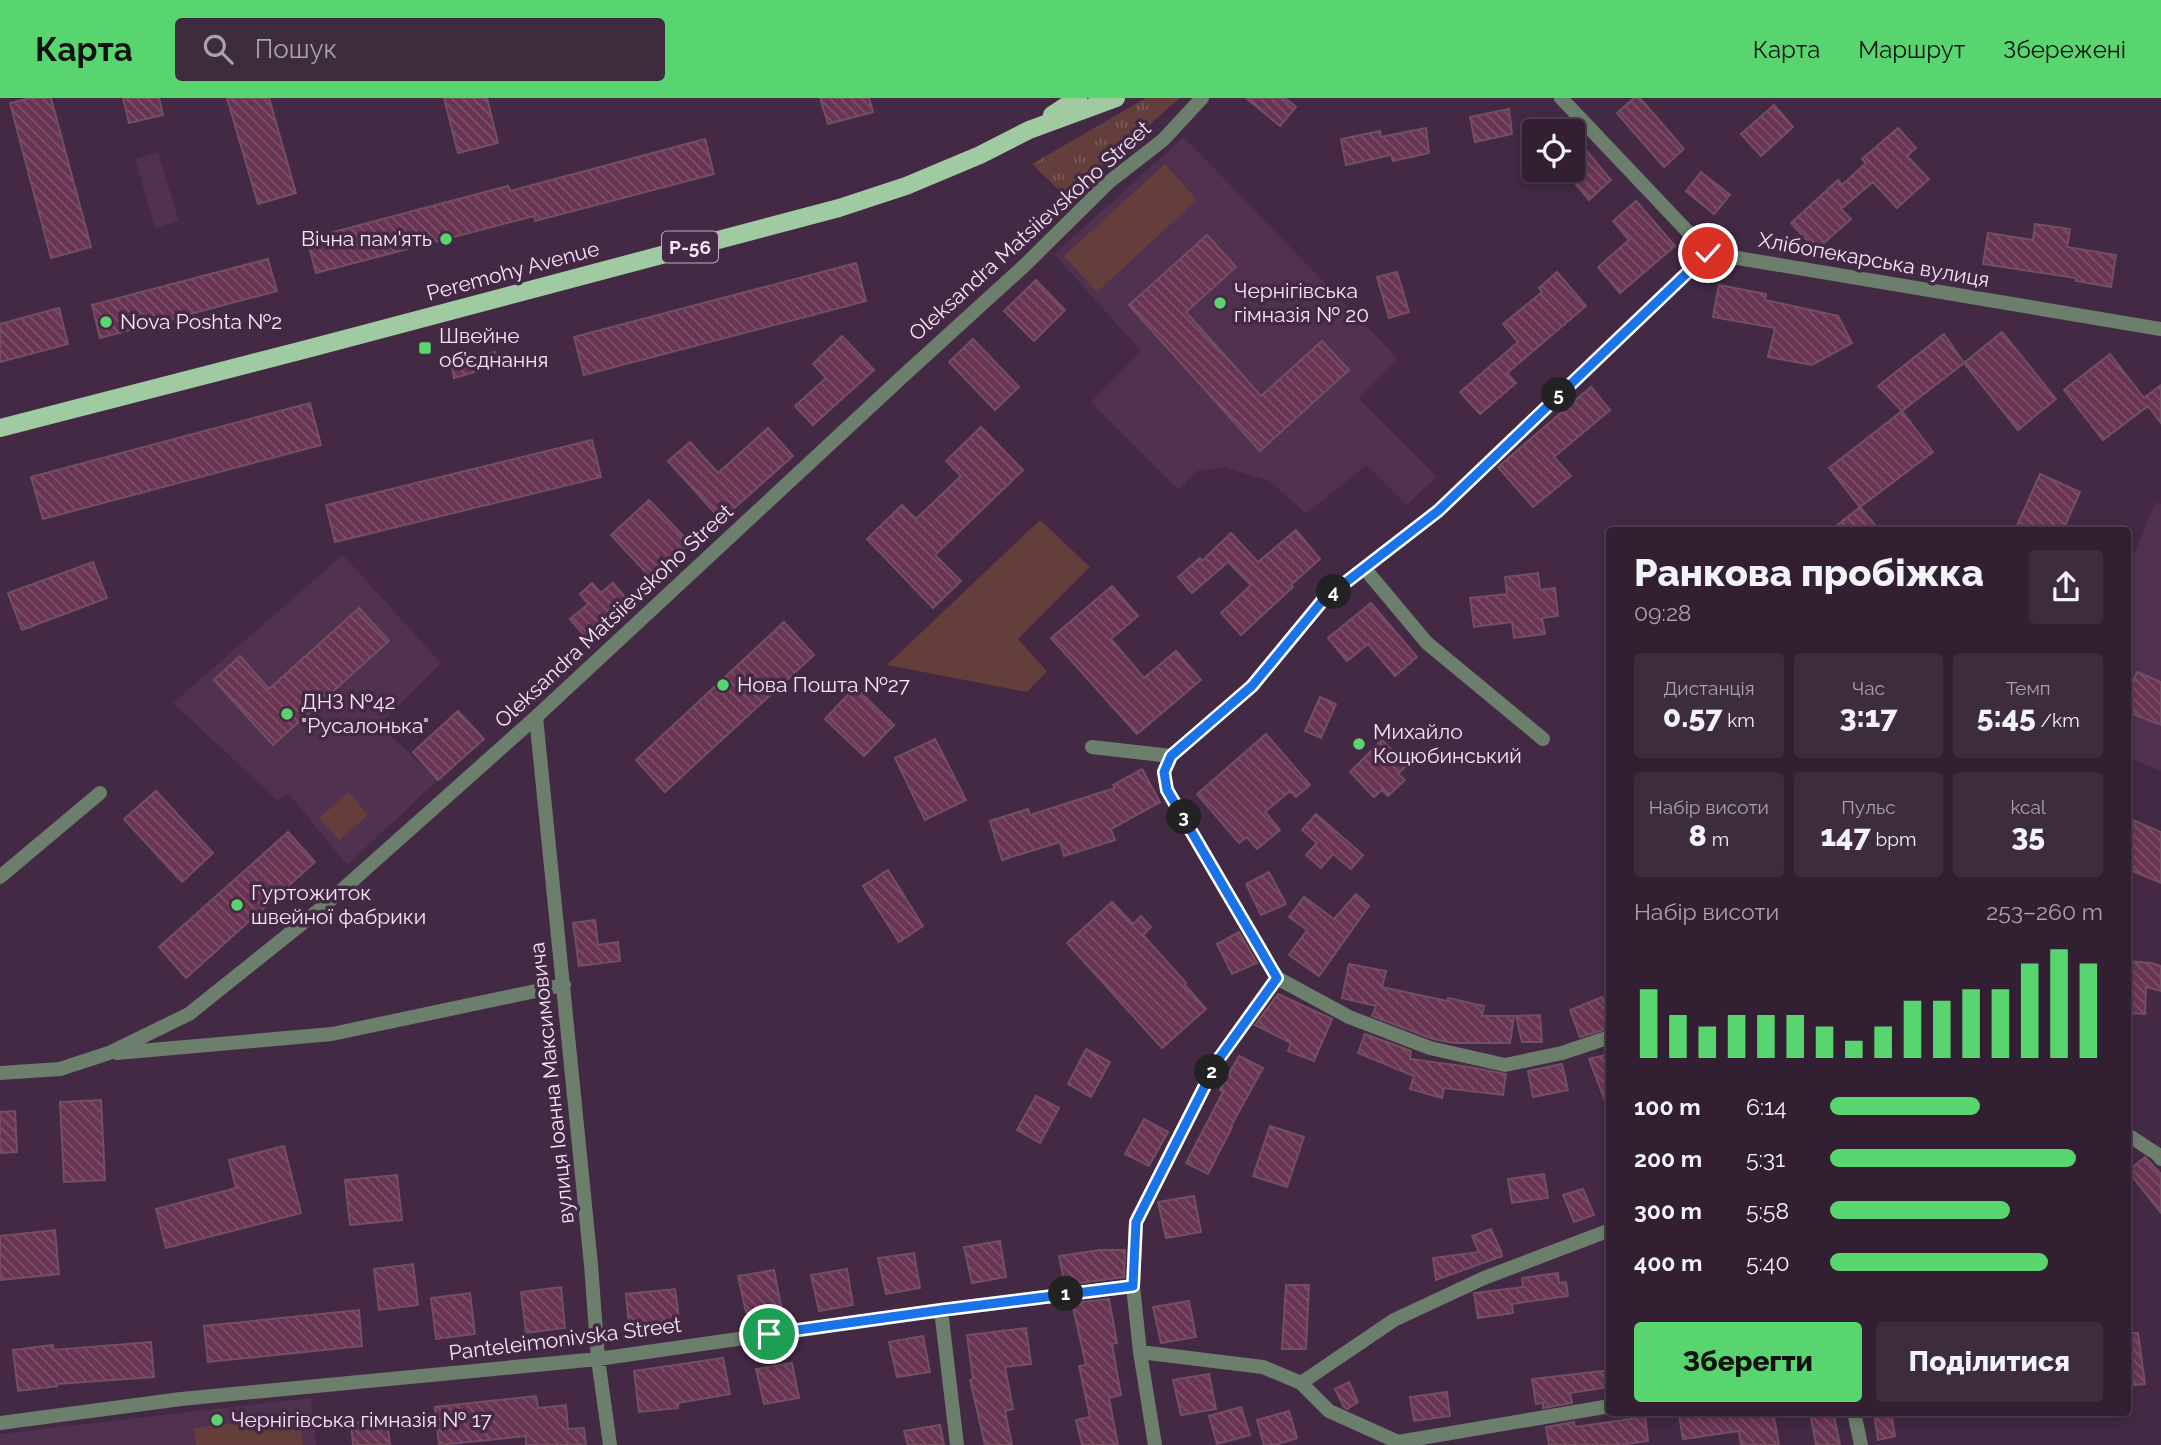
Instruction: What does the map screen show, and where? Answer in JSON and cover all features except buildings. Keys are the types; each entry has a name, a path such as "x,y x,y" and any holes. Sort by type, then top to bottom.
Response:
{"main road":[{"name":"Peremohy Avenue","path":"0,428 839,208 906,186 980,155 1029,130 1078,98"},
{"name":"Peremohy Avenue","path":"1029,130 1116,98"}],"street":[{"name":"Oleksandra Matsiievskoho Street","path":"0,1073 60,1069 109,1054 189,1014 324,906 537,718 1025,265 1109,182 1163,140 1202,98"},
{"path":"1561,98 1708,253 1438,511 1323,600 1252,686 1171,756 1164,772 1167,790 1277,978 1349,1017 1430,1048 1505,1065 1562,1053 1606,1038"},
{"name":"Хлібопекарська вулиця","path":"1708,253 2161,329"},
{"path":"1364,569 1427,643 1543,739"},
{"name":"вулиця Іоанна Максимовича","path":"537,718 598,1359 610,1445"},
{"path":"1092,747 1171,756"},
{"path":"0,877 100,793"},
{"path":"1155,1445 1140,1352 1133,1286 1136,1222 1218,1060 1277,978"},
{"path":"109,1054 332,1034 564,985"},
{"path":"2131,1137 2161,1159"},
{"path":"1301,1383 1394,1320 1484,1278 1606,1232"},
{"name":"Panteleimonivska Street","path":"0,1423 181,1399 598,1359 941,1310 1133,1286"},
{"path":"941,1310 957,1445"},
{"path":"1140,1352 1263,1367 1301,1383 1329,1411 1398,1442 1606,1407"},
{"path":"1855,1416 1861,1445"}],"shaded area":[{"name":"Чернігівська гімназія № 20","path":"1184,137 1398,359 1359,398 1437,477 1407,505 1366,465 1306,514 1270,481 1224,467 1197,471 1179,490 1091,402 1141,351 1054,254"},
{"path":"158,152 179,221 155,228 135,159"},
{"path":"2156,502 2161,504 2161,771 2131,758 2131,561"},
{"name":"ДНЗ №42 \"Русалонька\"","path":"343,555 441,663 379,725 438,780 347,865 289,794 277,800 173,703"},
{"name":"Чернігівська гімназія № 17","path":"311,1398 316,1445 0,1445 0,1434"}],"green space":[{"path":"1146,98 1180,98 1066,197 1032,164"},
{"path":"1165,164 1197,200 1097,292 1064,256"},
{"path":"1040,520 1090,567 1018,639 1047,671 1027,692 887,665"},
{"path":"349,792 368,815 339,840 319,818"},
{"path":"299,1416 303,1445 196,1445 194,1428"}],"place":[{"name":"Вічна пам'ять","path":"446,239"},
{"name":"Чернігівська гімназія № 20","path":"1220,303"},
{"name":"Nova Poshta №2","path":"106,322"},
{"name":"Швейне об’єднання","path":"425,348"},
{"name":"Нова Пошта №27","path":"723,685"},
{"name":"ДНЗ №42 \"Русалонька\"","path":"287,714"},
{"name":"Михайло Коцюбинський","path":"1359,744"},
{"name":"Гуртожиток швейної фабрики","path":"237,905"},
{"name":"Чернігівська гімназія № 17","path":"217,1420"}],"route":[{"path":"769,1334 1133,1286 1136,1222 1218,1060 1277,978 1167,790 1164,772 1171,756 1252,686 1323,600 1438,511 1708,253"}]}
